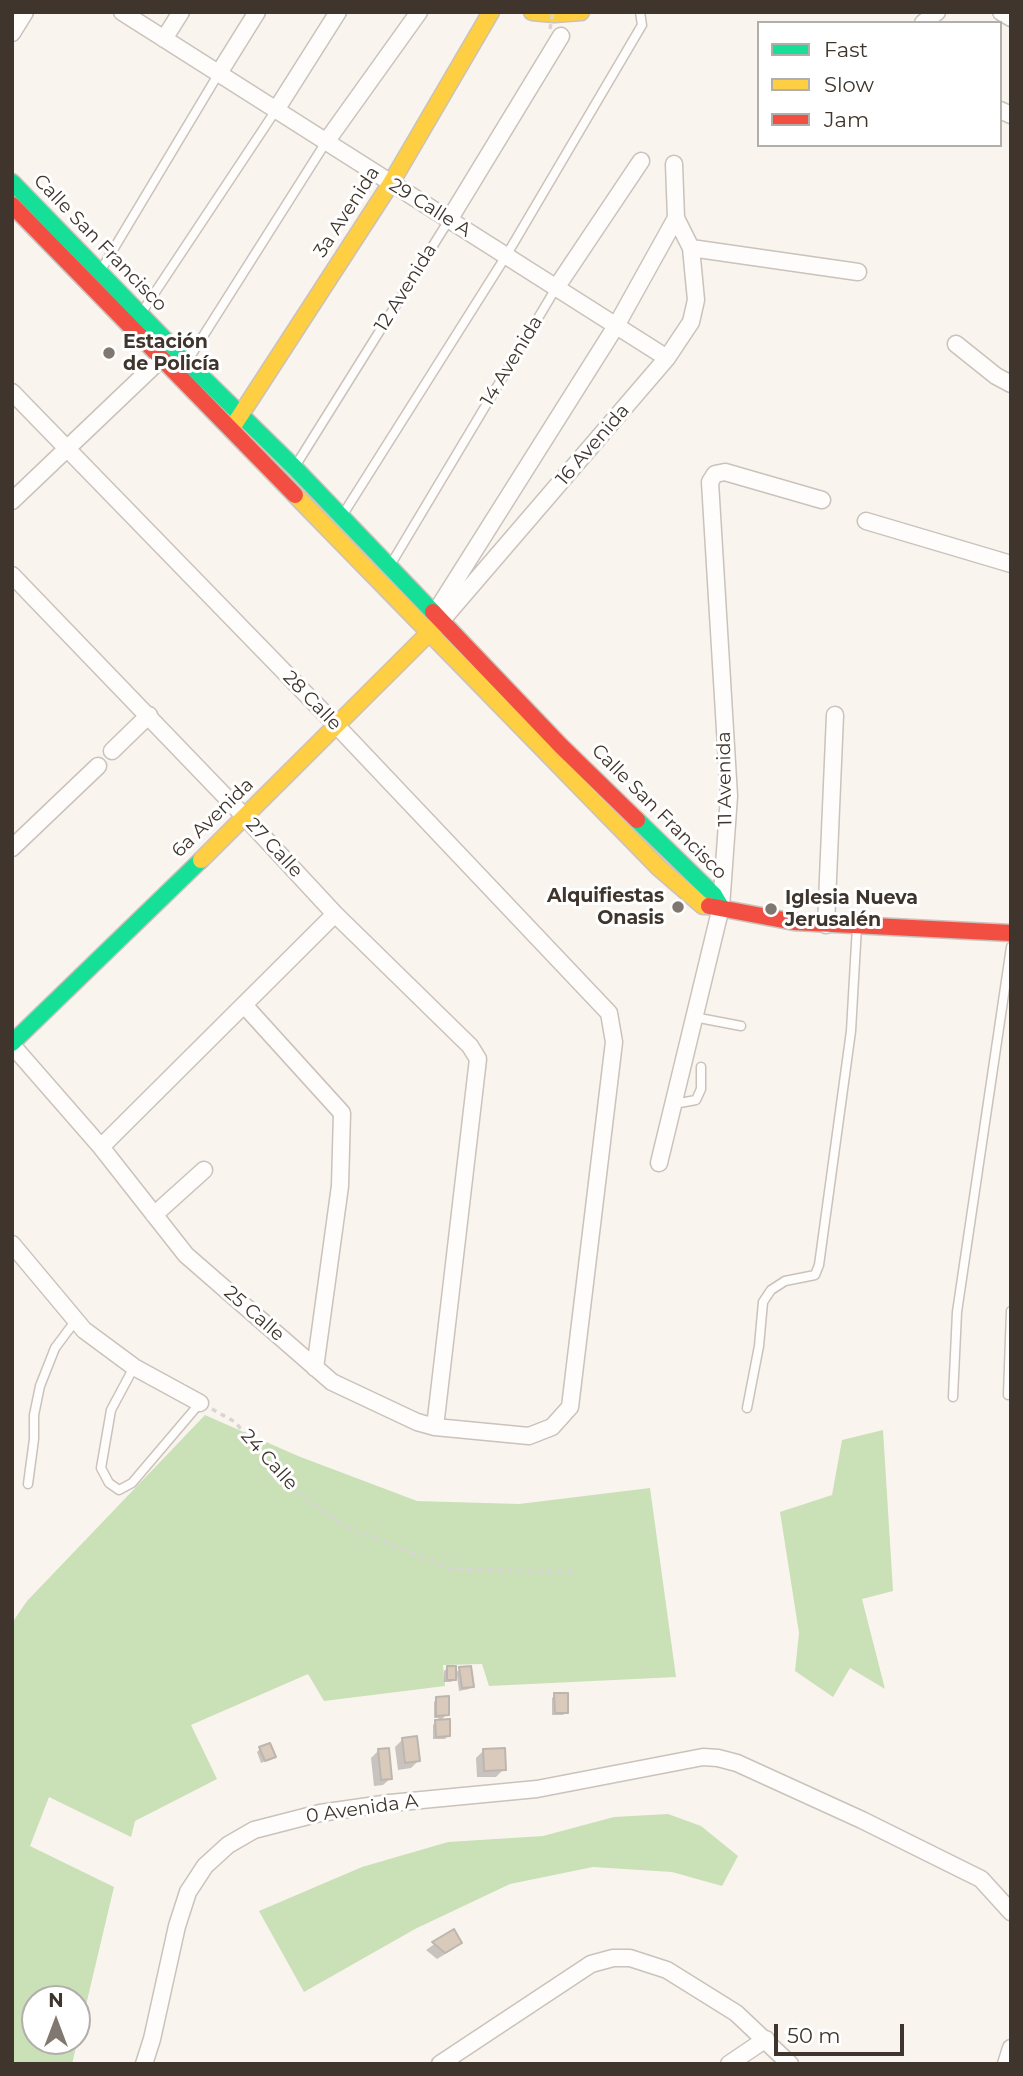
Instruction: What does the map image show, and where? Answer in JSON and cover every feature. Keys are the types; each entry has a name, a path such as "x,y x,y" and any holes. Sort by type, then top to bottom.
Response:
{"street":[{"path":"12,33 25,12"},
{"name":"29 Calle A","path":"122,12 667,358"},
{"path":"164,39 181,12"},
{"path":"219,73 257,12"},
{"path":"276,110 338,12"},
{"path":"326,142 419,12"},
{"name":"3a Avenida","path":"236,423 391,183 492,12"},
{"path":"532,12 554,15 581,12"},
{"path":"1001,12 1011,18"},
{"name":"12 Avenida","path":"449,220 555,33"},
{"name":"14 Avenida","path":"556,288 641,161"},
{"path":"674,164 676,218 691,248 858,272"},
{"name":"Calle San Francisco","path":"12,182 187,362 236,423 340,540 428,633 659,868 703,906 721,907"},
{"name":"Calle San Francisco","path":"12,205 161,359 236,423 295,467 561,746 714,895 721,907"},
{"path":"438,617 616,326 676,218"},
{"name":"16 Avenida","path":"438,617 667,358 691,322 696,300 691,248"},
{"path":"956,344 996,376 1011,384"},
{"path":"12,501 161,359"},
{"name":"28 Calle","path":"12,392 336,725 609,1013 614,1042 570,1407"},
{"name":"11 Avenida","path":"659,1163 721,907 729,796 710,482 715,474 725,472 822,500"},
{"path":"866,521 1011,564"},
{"name":"27 Calle","path":"12,575 149,715 335,914 470,1046 478,1059 435,1427"},
{"name":"6a Avenida","path":"12,1044 245,817 428,633 438,617"},
{"path":"112,751 149,715"},
{"path":"826,925 835,715"},
{"path":"12,848 98,766"},
{"path":"721,907 752,916 826,925 1011,933"},
{"path":"101,1147 335,914"},
{"path":"245,1006 342,1113 340,1186 315,1368"},
{"name":"25 Calle","path":"12,1044 101,1147 186,1255 332,1382 417,1422 435,1427 529,1436 552,1427 570,1407"},
{"path":"154,1214 204,1171"},
{"path":"12,1244 84,1330 134,1367 200,1403"},
{"name":"0 Avenida A","path":"144,2064 177,1926 188,1892 205,1866 228,1845 254,1830 320,1813 537,1789 703,1757 737,1763 862,1820 981,1879 1011,1912"},
{"path":"440,2064 592,1964 613,1958 630,1958 667,1970 736,2013 790,2064"},
{"path":"729,2064 766,2039"},
{"path":"1006,2064 1011,2048"}],"lane":[{"path":"342,517 506,256 642,25 640,12"},
{"path":"99,273 219,73"},
{"path":"140,314 276,110"},
{"path":"187,362 326,142"},
{"name":"12 Avenida","path":"295,467 449,220"},
{"name":"14 Avenida","path":"389,566 556,288"},
{"path":"747,1408 759,1346 763,1301 771,1290 785,1281 815,1275 819,1265 851,1031 857,926"},
{"path":"953,1397 957,1312 1011,947"},
{"path":"694,1017 741,1026"},
{"path":"674,1104 696,1100 701,1089 701,1067"},
{"path":"1007,1395 1011,1311"},
{"path":"29,1484 34,1415 40,1386 55,1348 76,1320"},
{"path":"134,1367 111,1410 101,1468 109,1483 119,1490 132,1483 200,1403"}],"path":[{"path":"553,12 555,33"},
{"name":"24 Calle","path":"200,1403 235,1422 292,1488 342,1525 451,1569 575,1572"}],"green space":[{"path":"205,1415 298,1456 417,1501 519,1504 650,1488 676,1677 489,1686 482,1664 443,1665 445,1686 324,1701 308,1674 191,1725 217,1779 135,1821 131,1837 49,1797 30,1846 114,1887 91,1985 21,1985 21,2055 74,2055 72,2064 12,2064 12,1623 27,1601"},
{"path":"883,1430 893,1591 862,1599 885,1689 850,1668 833,1697 795,1671 799,1633 780,1512 832,1495 842,1440"},
{"path":"668,1814 701,1826 738,1856 722,1886 672,1872 593,1867 510,1884 415,1929 304,1992 259,1911 362,1867 448,1842 543,1836 614,1817"}],"building":[{"path":"447,1666 456,1666 456,1680 447,1680"},
{"path":"471,1666 474,1687 462,1688 459,1667"},
{"path":"554,1693 568,1693 568,1713 555,1713"},
{"path":"449,1696 449,1715 436,1716 436,1697"},
{"path":"450,1719 450,1736 436,1737 435,1720"},
{"path":"417,1736 420,1761 405,1763 402,1738"},
{"path":"270,1743 276,1757 265,1761 259,1747"},
{"path":"389,1748 392,1779 381,1780 378,1749"},
{"path":"505,1748 506,1770 484,1771 483,1749"},
{"path":"454,1929 462,1943 445,1953 432,1942"}],"traffic: fast":[{"path":"12,182 187,362 295,468 433,612"},
{"path":"637,820 714,895 721,907"},
{"path":"12,1043 201,860"}],"traffic: slow":[{"path":"232,428 391,183 491,12"},
{"path":"532,12 581,12"},
{"path":"295,495 659,868 703,906 709,906"},
{"path":"201,860 437,625"}],"traffic: jam":[{"path":"12,205 295,495"},
{"path":"433,612 561,746 637,820"},
{"path":"709,906 794,922 1011,933"}],"place":[{"name":"Estación de Policía","path":"109,353"},
{"name":"Alquifiestas Onasis","path":"678,907"},
{"name":"Iglesia Nueva Jerusalén","path":"771,909"}]}
